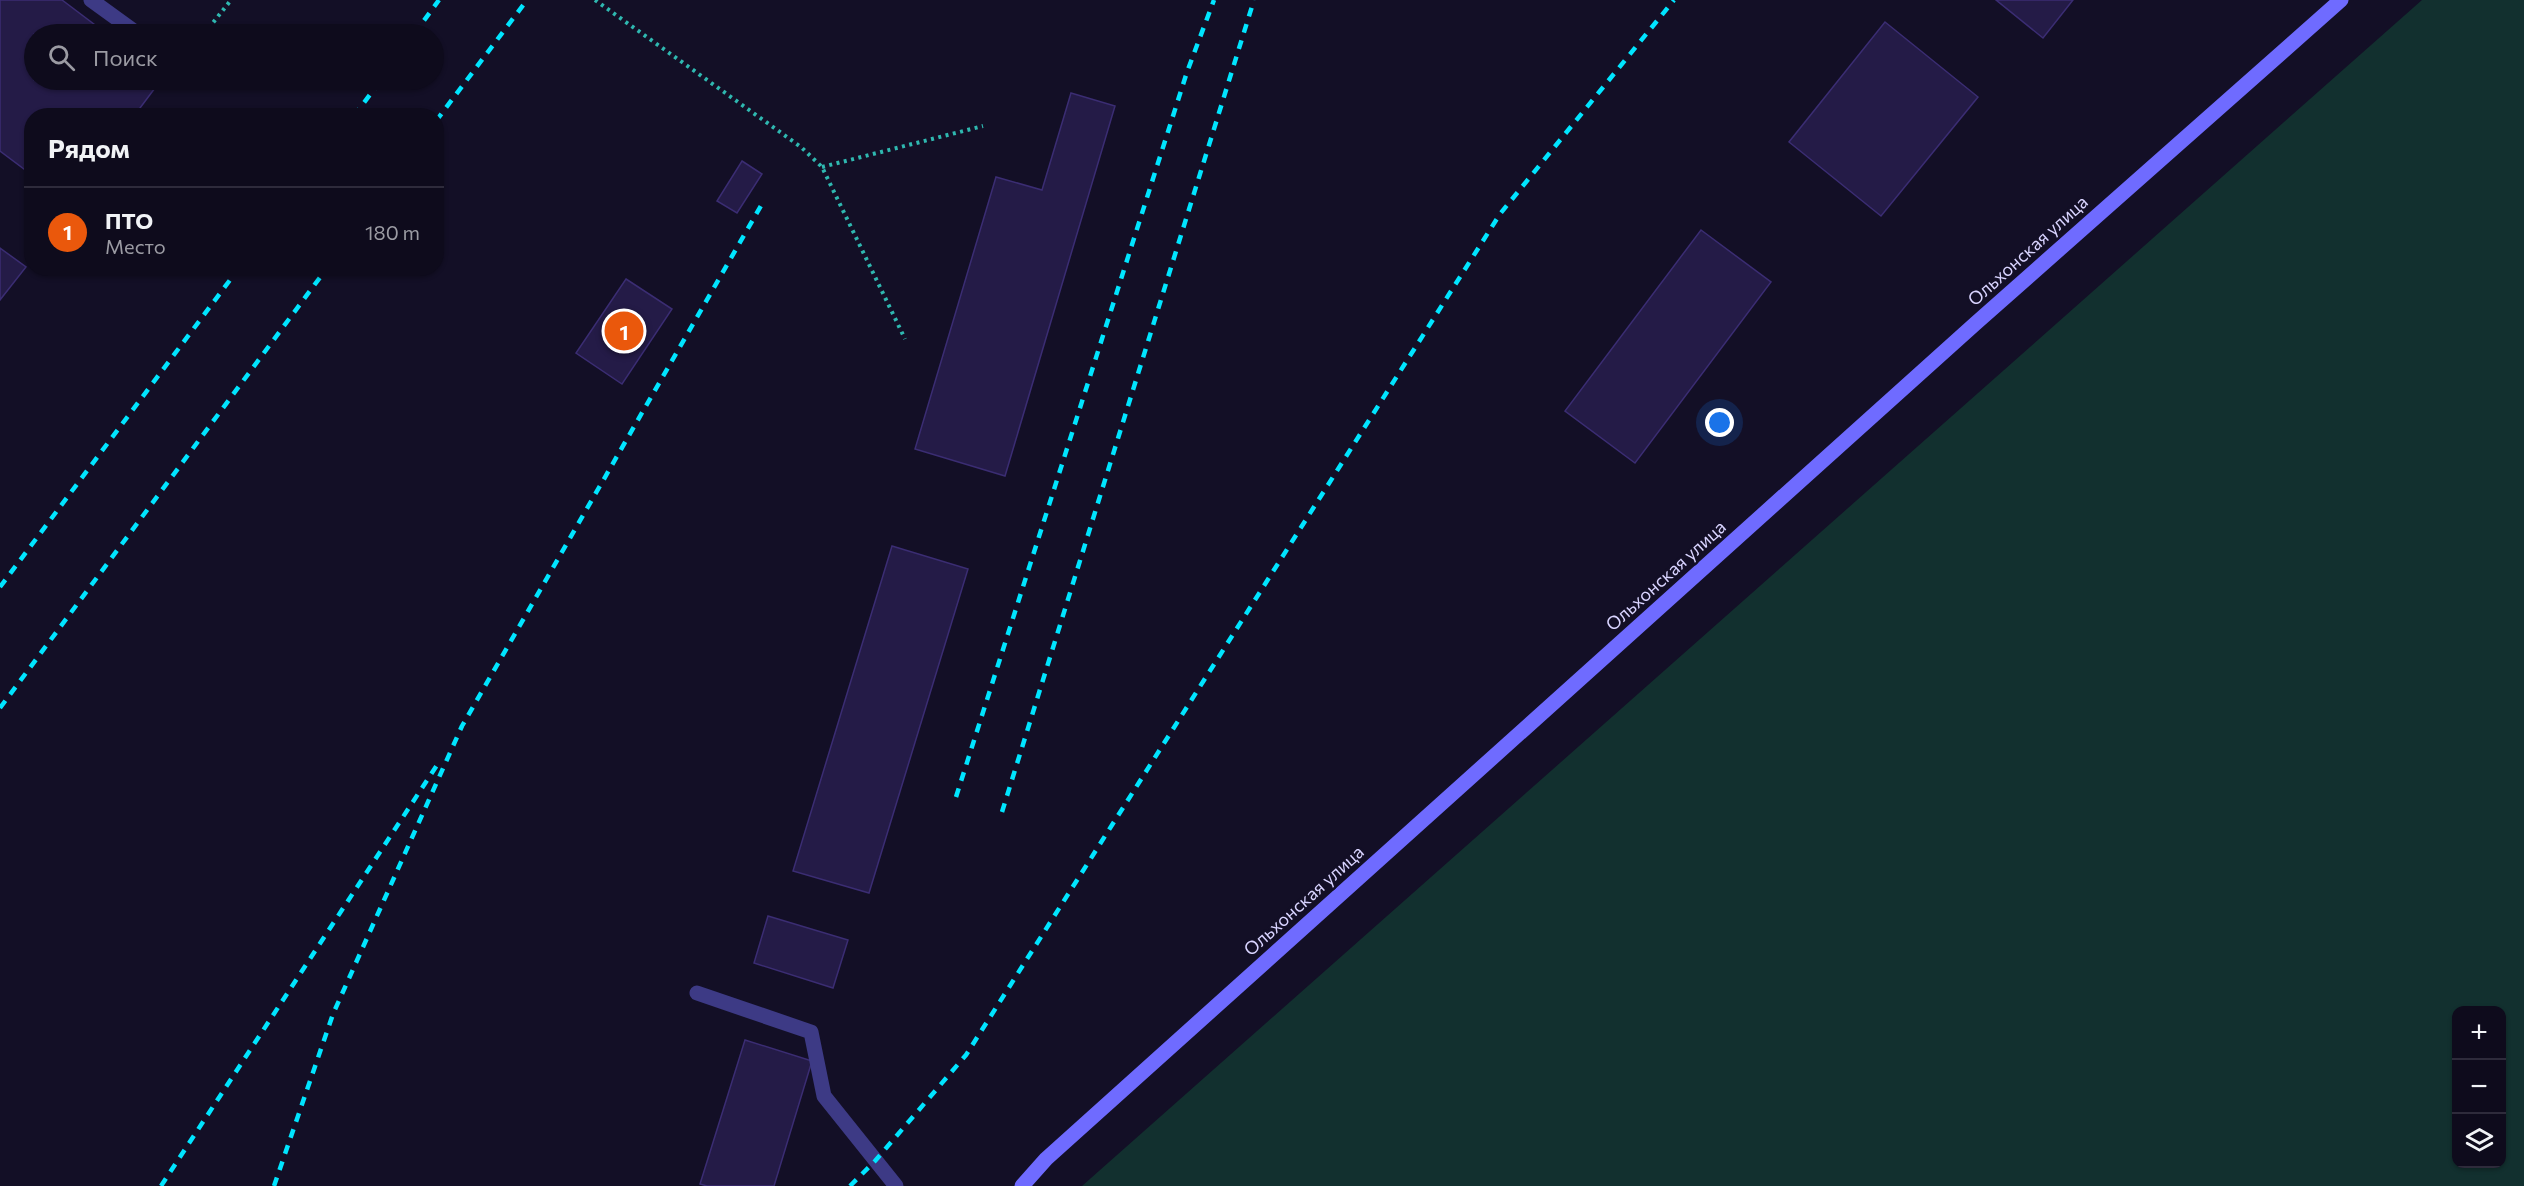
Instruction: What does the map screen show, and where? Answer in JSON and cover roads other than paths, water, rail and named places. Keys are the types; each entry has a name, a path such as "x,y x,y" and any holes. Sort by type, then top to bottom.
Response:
{"street":[{"name":"Ольхонская улица","path":"1022,1186 1046,1160 1090,1120 1976,323 2341,0"}],"lane":[{"path":"91,0 124,24"},
{"path":"697,993 811,1032 824,1096 896,1186"}],"railway":[{"path":"421,24 439,0"},
{"path":"444,110 527,0"},
{"path":"956,797 1187,72 1214,0"},
{"path":"1002,812 1254,0"},
{"path":"850,1186 875,1161 966,1055 1500,214 1674,0"},
{"path":"360,108 374,90"},
{"path":"274,1186 333,1014 462,726 762,204"},
{"path":"0,587 233,276"},
{"path":"0,708 321,276"},
{"path":"161,1186 439,762"}],"place":[{"name":"ПТО","path":"624,331"}]}
